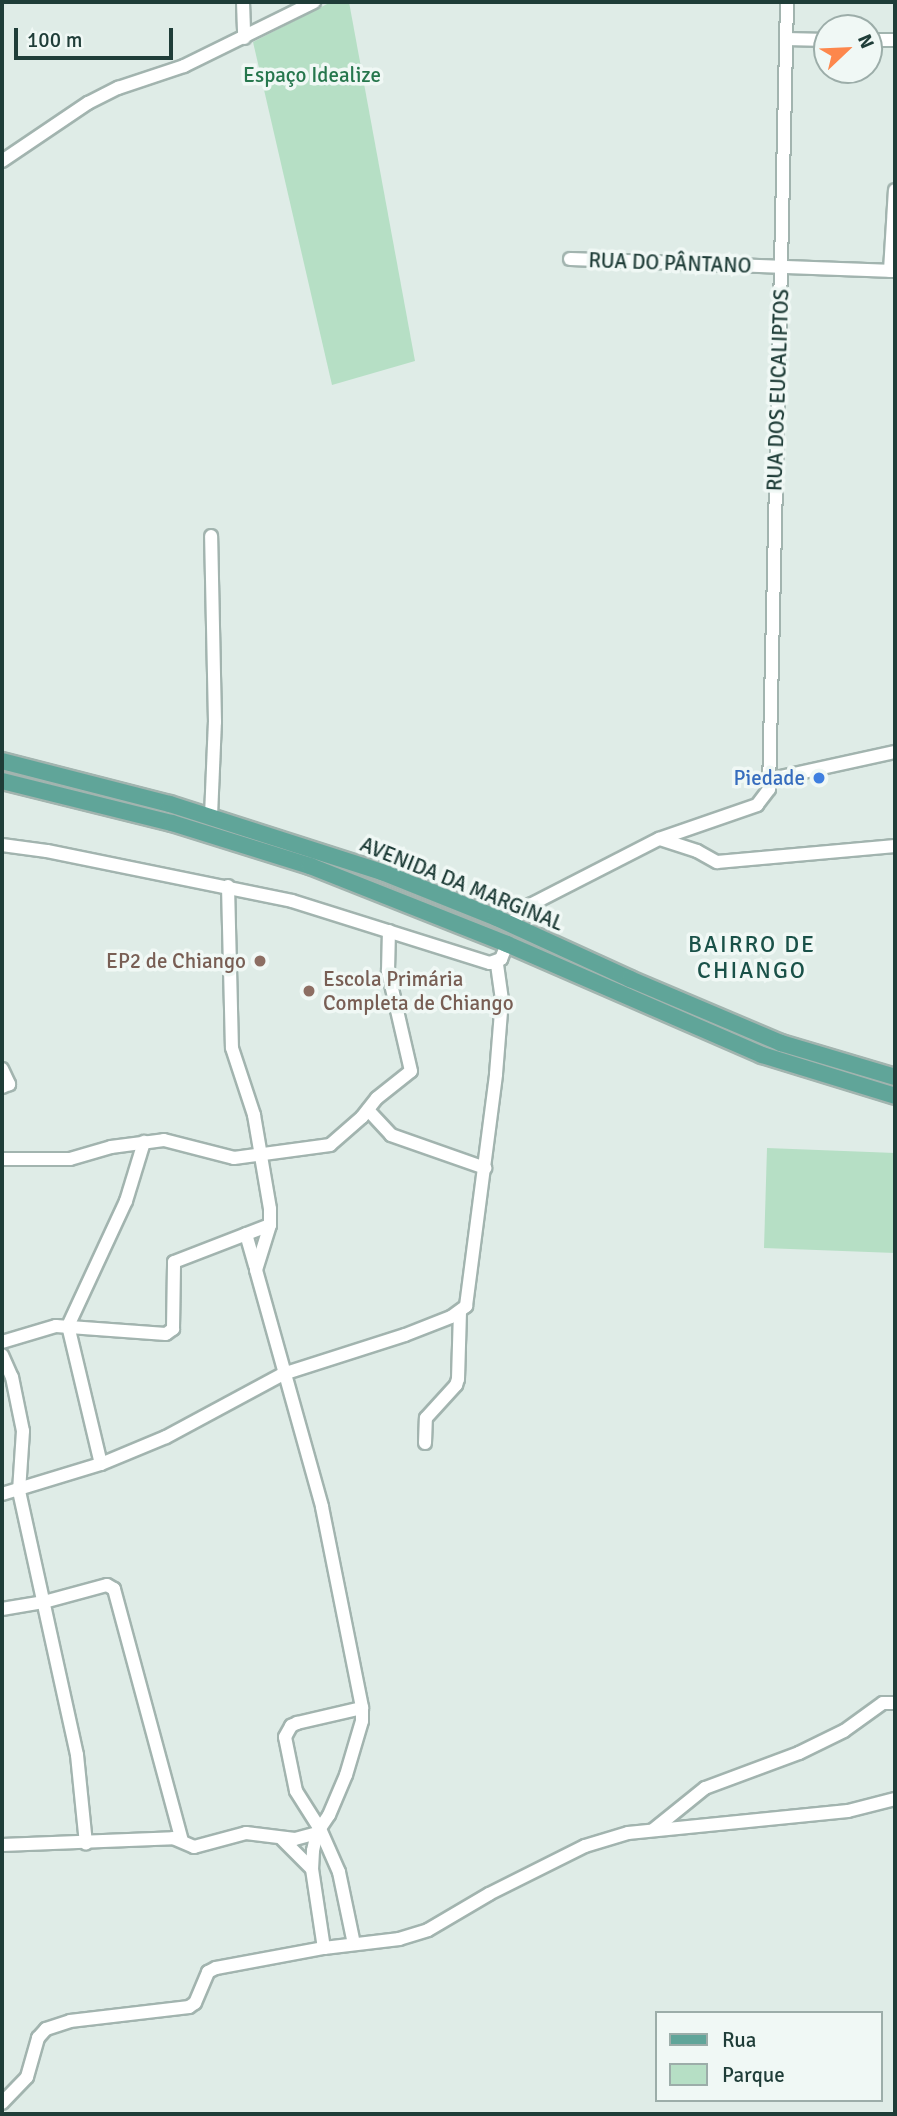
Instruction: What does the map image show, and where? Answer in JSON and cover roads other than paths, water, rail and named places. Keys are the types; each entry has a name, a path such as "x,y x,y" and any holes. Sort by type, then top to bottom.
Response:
{"main road":[{"name":"AVENIDA DA MARGINAL","path":"2,761 211,816 371,868 510,924 630,979 781,1042 895,1077"},
{"name":"AVENIDA DA MARGINAL","path":"2,781 172,823 310,866 507,944 762,1055 895,1096"}],"street":[{"path":"243,2 244,38"},
{"path":"2,161 88,103 244,38 314,2"},
{"name":"RUA DOS EUCALIPTOS","path":"771,779 787,2"},
{"path":"786,39 813,40"},
{"path":"893,271 895,190"},
{"name":"RUA DO PÂNTANO","path":"570,260 893,271"},
{"path":"211,536 215,722 211,816"},
{"path":"510,924 530,905 659,839 757,805 763,799 771,779 895,751"},
{"path":"659,839 697,851 717,862 895,846"},
{"path":"2,845 228,886 292,901 497,962"},
{"path":"228,886 231,1041 254,1115 269,1189 270,1224 256,1270"},
{"path":"2,1159 69,1159 164,1140 234,1158 330,1145 411,1071 388,971 389,931"},
{"path":"2,1494 101,1464 166,1437 283,1374 405,1335 460,1312 469,1299 471,1251 485,1168 502,1000 497,962 507,944"},
{"path":"2,1069 9,1084 2,1087"},
{"path":"368,1110 391,1135 485,1168"},
{"path":"101,1464 68,1326 126,1201 144,1142"},
{"path":"2,1342 44,1328 68,1326 121,1333 166,1334 173,1329 174,1262 270,1224"},
{"path":"246,1234 322,1507 362,1708 362,1721 346,1775 319,1831 312,1869 324,1948"},
{"path":"425,1443 426,1418 454,1388 458,1379 460,1312"},
{"path":"2,1355 12,1377 23,1432 19,1491 76,1755 86,1844"},
{"path":"2,1609 44,1602 107,1585 114,1589 182,1841"},
{"path":"653,1830 705,1788 799,1753 844,1731 883,1703 895,1703"},
{"path":"354,1944 339,1872 296,1791 285,1737 291,1726 297,1723 362,1708"},
{"path":"2,2103 30,2072 38,2038 46,2029 70,2021 189,2007 195,2003 208,1972 216,1968 324,1948 399,1938 428,1930 489,1894 585,1846 628,1833 848,1811 895,1799"},
{"path":"2,1846 86,1844 161,1838 182,1841 194,1847 246,1833 282,1839 319,1831"},
{"path":"282,1839 312,1869"}],"place":[{"name":"Piedade","path":"819,778"},
{"name":"EP2 de Chiango","path":"260,961"},
{"name":"Escola Primária Completa de Chiango","path":"309,991"}],"district":[{"name":"BAIRRO DE CHIANGO","path":"752,958"}],"park label":[{"name":"Espaço Idealize","path":"312,75"}]}
